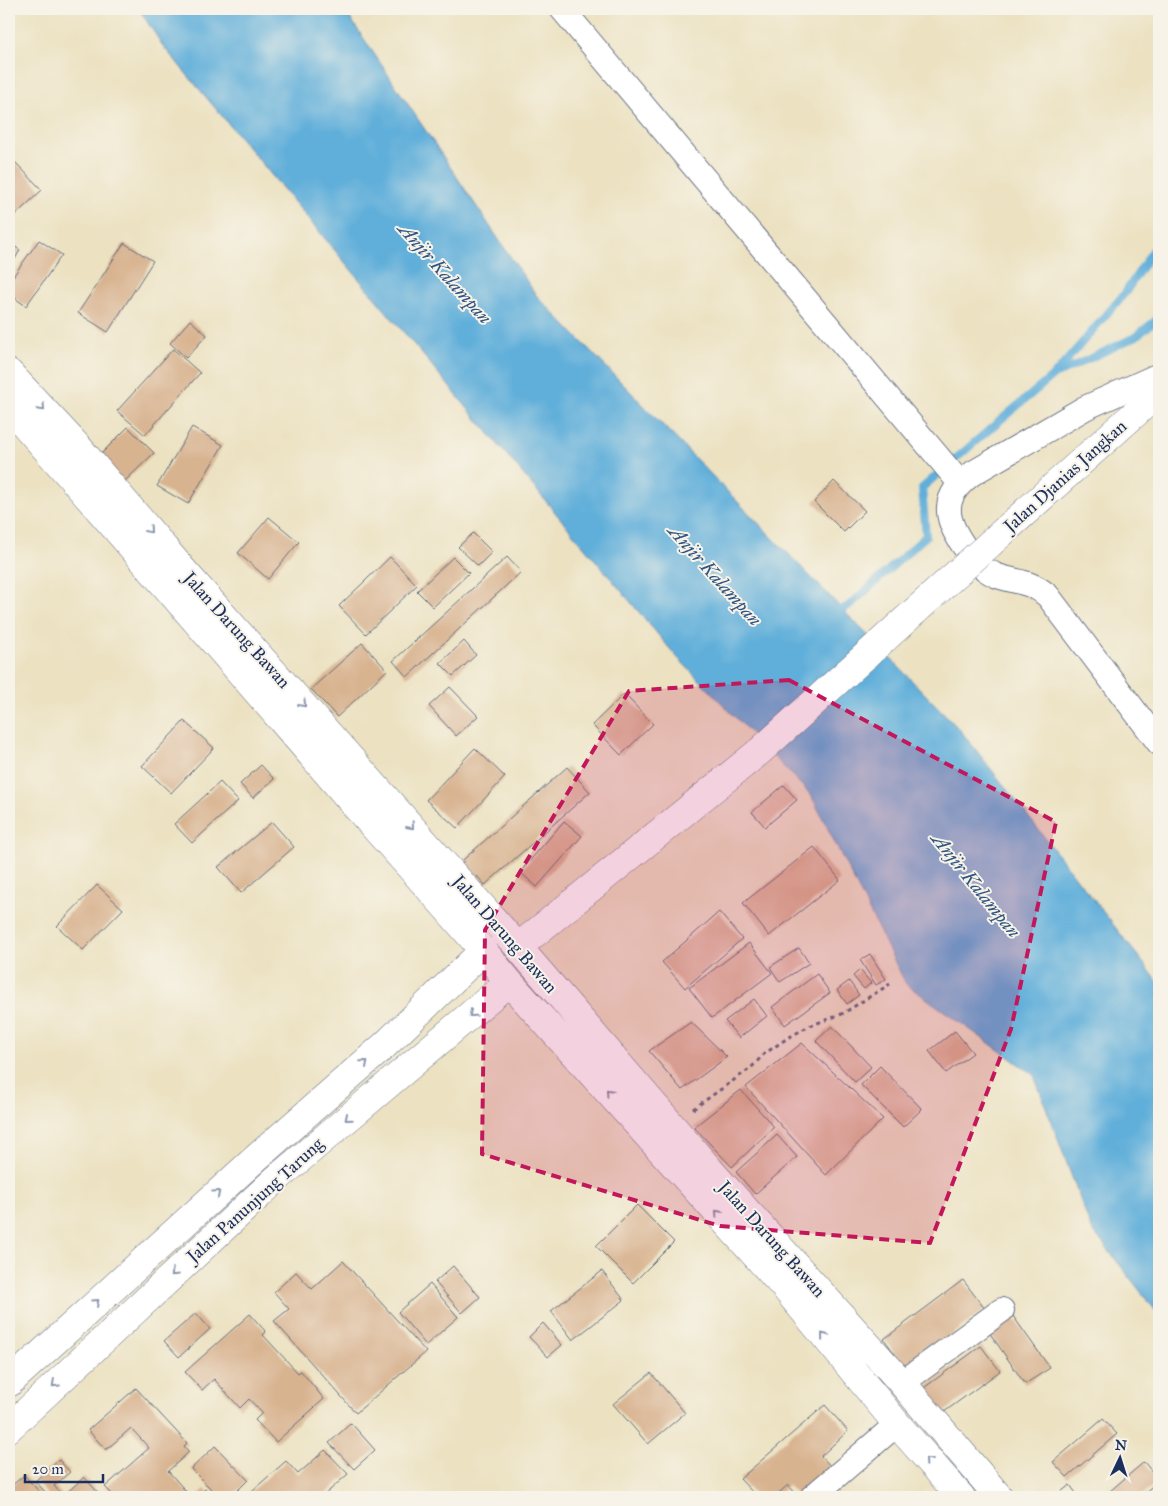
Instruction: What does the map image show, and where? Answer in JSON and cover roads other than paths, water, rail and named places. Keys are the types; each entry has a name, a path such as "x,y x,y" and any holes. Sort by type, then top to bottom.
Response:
{"street":[{"path":"562,9 960,482"},
{"name":"Jalan Darung Bawan","path":"9,372 79,448 182,569 518,947 671,1125 701,1178 786,1289 897,1424 961,1497"},
{"path":"1159,375 1086,408 973,473 960,482 949,506 952,525 964,546 985,569 994,575 1028,583 1039,588 1048,596 1159,743"},
{"name":"Jalan Djanias Jangkan","path":"518,947 760,751 1159,392"},
{"name":"Jalan Darung Bawan","path":"9,407 510,982 902,1383 999,1497"},
{"path":"355,805 376,786"},
{"name":"Jalan Panunjung Tarung","path":"9,1383 66,1329 255,1159 385,1045 484,950"},
{"name":"Jalan Panunjung Tarung","path":"9,1428 274,1180 510,982"},
{"path":"255,1159 274,1180"},
{"path":"902,1383 1002,1310"},
{"path":"66,1329 90,1351"},
{"path":"812,1497 897,1424"}],"water":[{"name":"Anjir Kalampan","path":"139,9 344,9 536,295 961,731 1159,983 1159,1315 1091,1228 1034,1075 906,984 811,795 676,656 163,46"}],"waterway":[{"path":"834,614 850,605 926,536 922,488 1054,375 1125,293 1159,241"},
{"path":"1059,373 1135,337 1159,318"}]}
